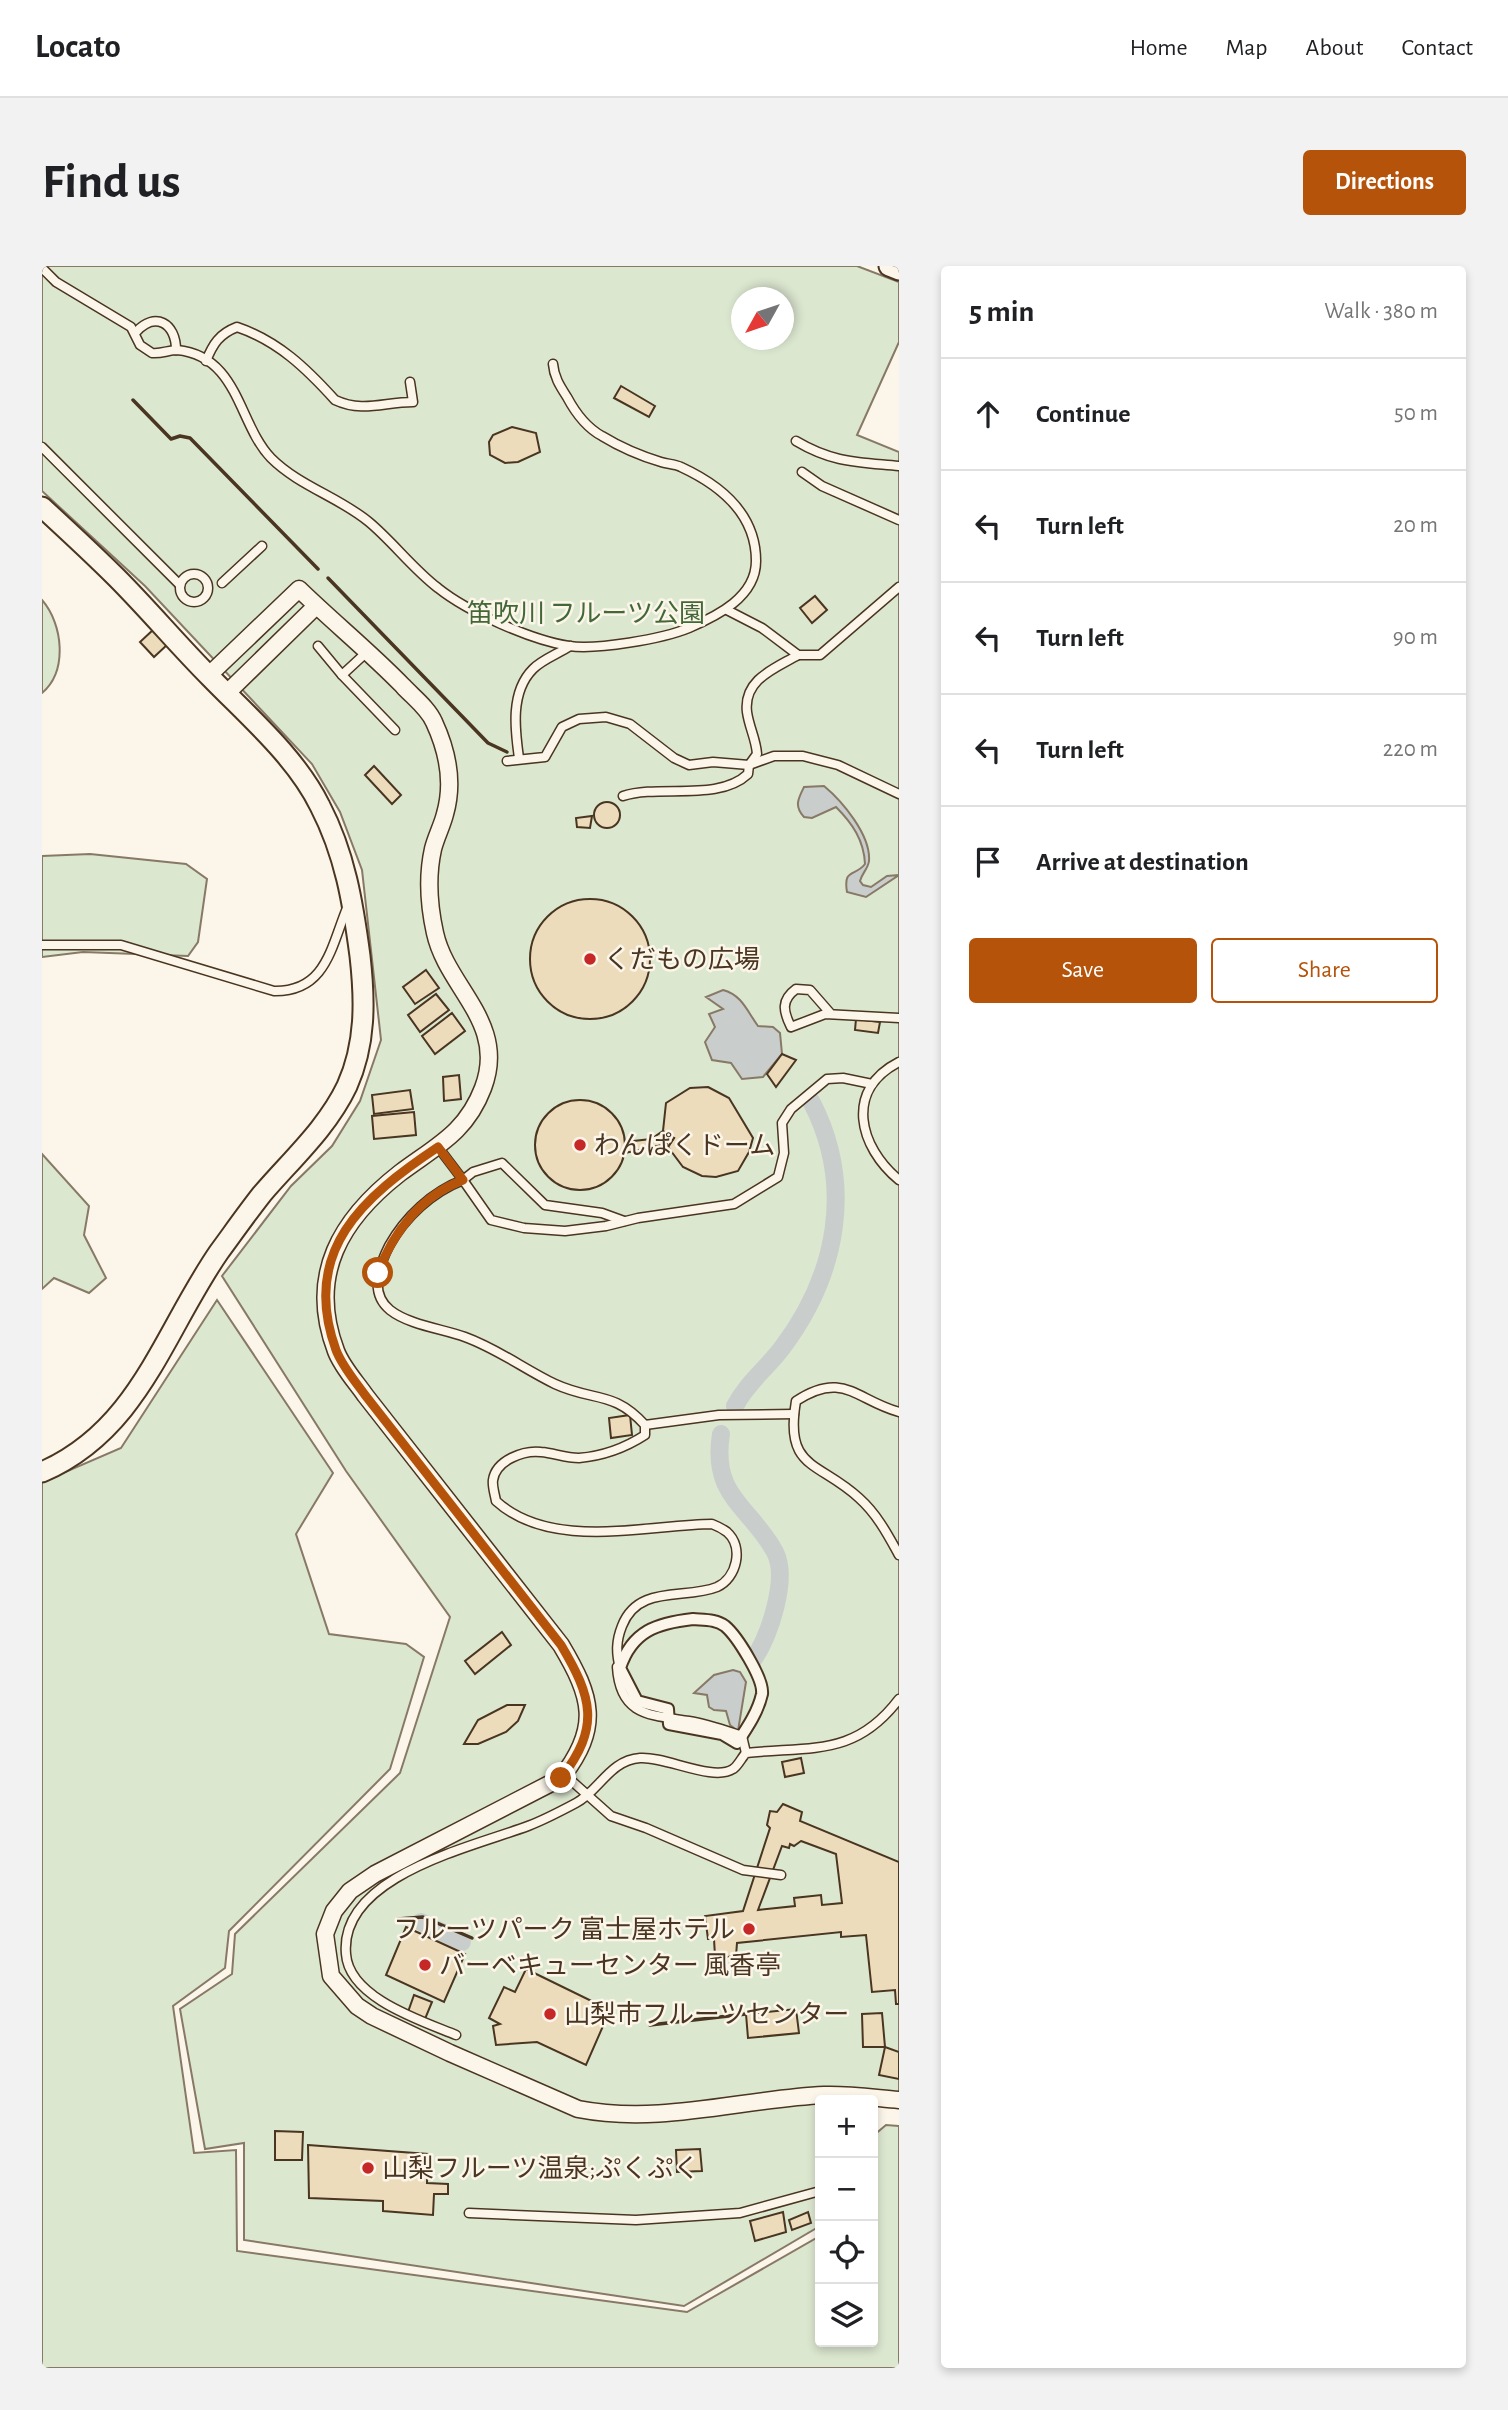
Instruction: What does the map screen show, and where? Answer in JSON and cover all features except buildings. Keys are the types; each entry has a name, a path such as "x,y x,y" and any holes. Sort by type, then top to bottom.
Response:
{"street":[{"path":"890,266 899,270"},
{"path":"42,506 117,578 296,769 319,803 336,841 352,896 363,981 364,1018 361,1046 348,1084 331,1115 262,1195 218,1253 177,1318 131,1402 76,1456 42,1472"},
{"path":"208,676 299,589 369,651 433,718 446,750 450,787 446,811 433,848 429,886 435,933 443,959 477,1009 487,1040 488,1063 484,1086 473,1111 452,1138 376,1193 347,1223 332,1256 327,1283 327,1318 337,1353 365,1395 561,1645 581,1679 590,1718 578,1756 561,1778 395,1860 350,1891 334,1911 325,1934 331,1976 343,1993 372,2016 578,2109 613,2116 661,2115 815,2098"},
{"path":"226,694 316,606"},
{"path":"693,1619 712,1620 724,1625 747,1656 760,1681 762,1693 742,1736 737,1743 722,1734 669,1724 668,1719 668,1709 636,1701 620,1668 631,1643 643,1631 664,1623 693,1619"},
{"path":"878,2099 899,2100"}],"lane":[{"path":"42,268 56,282 72,289 136,332 140,345 152,353 176,350 206,361 236,392 259,441 282,468 368,521 437,588 487,618 570,646 655,639 711,620 727,610 748,585 756,564 751,530 740,509 728,495 680,466 660,462 601,436 582,419 569,401 554,375 553,363"},
{"path":"136,332 145,322 154,320 164,323 176,339 176,350"},
{"path":"206,361 214,343 223,332 237,327 264,336 285,351 335,400 345,405 357,408 413,402 410,382"},
{"path":"796,441 826,457 851,463 899,466"},
{"path":"42,447 180,585"},
{"path":"802,472 822,486 899,520"},
{"path":"222,583 262,546"},
{"path":"623,796 693,788 721,789 738,783 748,774 749,765 757,754 756,737 747,711 751,689 762,673 798,655 820,655 899,587"},
{"path":"727,610 762,628 798,655"},
{"path":"318,646 395,730"},
{"path":"519,758 514,725 523,685 531,670 570,646"},
{"path":"342,675 369,651"},
{"path":"507,761 545,757 562,727 579,719 606,717 630,724 674,758 689,765 713,762 749,765 774,756 803,756 838,765 899,794"},
{"path":"42,945 121,945 274,991 285,991 306,985 319,973 352,896"},
{"path":"831,1014 810,990 796,989 786,996 784,1005 791,1027 831,1014 899,1018"},
{"path":"899,1062 872,1084 866,1094 863,1113 866,1135 877,1160 899,1180"},
{"path":"438,1147 491,1220 524,1228 565,1231 734,1204 778,1177 784,1153 782,1123 791,1109 827,1079 843,1078 872,1084"},
{"path":"624,1221 602,1213 545,1205 502,1163 472,1172 428,1200 392,1240 378,1273 378,1291 389,1309 487,1345 567,1388 626,1406 645,1425 645,1435 632,1444 599,1455 578,1458 525,1453 501,1465 493,1479 496,1501 511,1515 544,1524 606,1532 712,1524 727,1532 733,1541 736,1564 725,1583 713,1589 652,1597 632,1608 620,1629 616,1655 618,1681 635,1709 651,1717 668,1719"},
{"path":"899,1412 841,1385 808,1392 796,1401 792,1434 797,1449 808,1463 861,1500 887,1532 899,1555"},
{"path":"645,1425 719,1415 794,1414"},
{"path":"616,1655 620,1668"},
{"path":"456,2035 385,2003 357,1981 346,1954 347,1935 353,1916 381,1887 461,1848 530,1826 587,1796 617,1766 638,1758 673,1761 718,1773 733,1769 746,1753 856,1739 880,1721 899,1699"},
{"path":"742,1736 746,1753"},
{"path":"561,1778 574,1783 611,1816 646,1828 743,1870 781,1875"},
{"path":"469,2213 648,2219 740,2213 815,2192"}],"green space":[{"name":"笛吹川 フルーツ公園","path":"42,266 857,266 899,282 899,342 857,435 899,452 899,2106 878,2104 878,2095 815,2095 815,2229 684,2306 244,2240 244,2143 205,2149 180,2009 232,1974 235,1934 400,1773 450,1617 346,1471 222,1276 291,1186 332,1146 360,1101 381,1040 362,870 340,812 312,764 145,586 42,491"},
{"path":"42,600 55,622 60,647 56,673 42,693"},
{"path":"90,854 186,864 207,879 198,942 188,956 83,952 42,957 42,856"},
{"path":"42,1154 89,1206 84,1235 106,1278 89,1293 54,1278 42,1289"},
{"path":"217,1300 333,1473 296,1534 329,1634 406,1644 424,1657 390,1769 229,1931 225,1968 173,2006 194,2153 236,2150 237,2251 687,2312 815,2239 815,2347 878,2347 878,2132 886,2125 899,2126 899,2368 42,2368 42,1482 121,1448"}],"shaded area":[{"path":"824,786 847,809 865,840 869,861 860,881 863,885 871,887 887,876 899,875 866,897 847,892 848,876 865,864 860,840 847,819 836,807 812,818 804,817 799,809 799,799 804,787"},
{"path":"723,990 740,1000 758,1026 773,1027 780,1033 782,1054 763,1077 742,1079 731,1063 712,1060 705,1042 715,1027 709,1014 723,1009 706,997"},
{"path":"733,1670 740,1672 746,1682 738,1731 730,1725 726,1711 714,1710 709,1707 707,1695 694,1693 714,1675"}],"waterway":[{"path":"735,1406 801,1320 827,1260 834,1229 836,1197 833,1165 825,1133 811,1101"},
{"path":"721,1434 719,1455 727,1487 765,1536 779,1563 780,1577 771,1623 753,1660"},
{"path":"421,1922 462,1942"}],"wall":[{"path":"133,400 171,439 180,436 190,438 318,569"},
{"path":"328,578 488,743 507,752"},
{"path":"398,1919 423,1917 472,1938"},
{"path":"650,2025 746,2014"}],"place":[{"name":"くだもの広場","path":"590,959"},
{"name":"わんぱくドーム","path":"580,1145"},
{"name":"フルーツパーク 富士屋ホテル","path":"749,1929"},
{"name":"バーベキューセンター 風香亭","path":"425,1965"},
{"name":"山梨市フルーツセンター","path":"550,2014"},
{"name":"山梨フルーツ温泉;ぷくぷく","path":"368,2168"}],"route":[{"path":"378,1273 392,1240 412,1214 447,1186 463,1180 438,1147 401,1172 347,1223 332,1256 327,1283 327,1318 337,1353 365,1395 561,1645 581,1679 590,1718 587,1733 578,1756 561,1778"}]}
